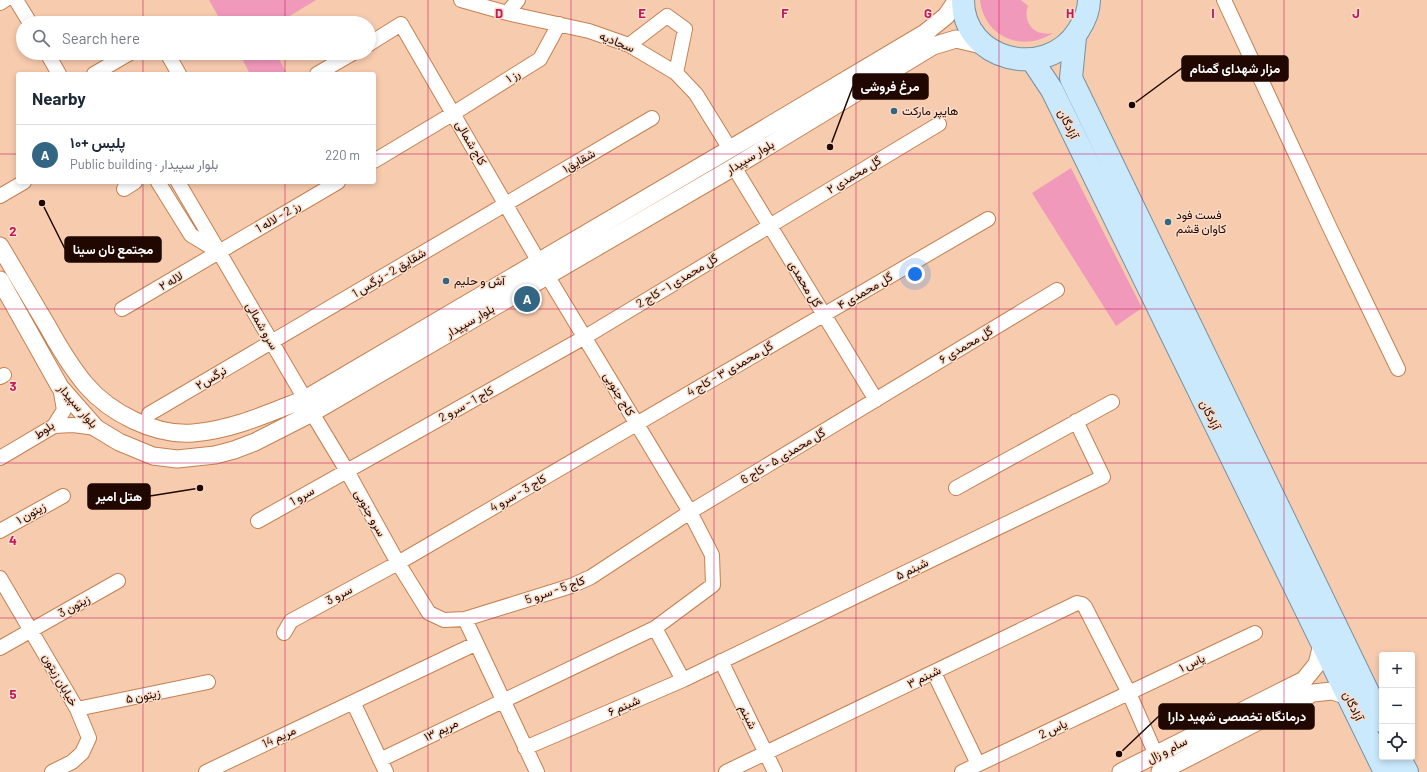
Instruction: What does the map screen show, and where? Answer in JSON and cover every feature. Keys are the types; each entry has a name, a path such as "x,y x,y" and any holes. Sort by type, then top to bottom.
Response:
{"main road":[{"path":"963,0 965,16 977,38 996,53 1007,58 1020,60 1032,60 1044,57 1056,53 1066,46 1075,37 1082,26 1089,0"},
{"name":"آزادگان","path":"1075,37 1071,78 1249,470 1322,644 1349,696 1385,772"},
{"name":"آزادگان","path":"1032,60 1052,90 1249,470 1379,715"},
{"path":"1401,760 1407,772"}],"street":[{"path":"0,3 4,0"},
{"path":"16,0 26,16"},
{"name":"سجادیه","path":"461,0 589,31 629,45 676,73 696,94 730,149"},
{"path":"507,12 518,0"},
{"name":"بلوار سپیدار","path":"543,269 730,149 925,33 946,16 956,0"},
{"path":"1224,0 1328,226 1398,369"},
{"path":"629,45 667,16 685,29 676,73"},
{"name":"کاج شمالی","path":"376,40 401,24 454,113 543,269"},
{"name":"رز ۱","path":"454,113 540,59 559,24"},
{"name":"بلوار سپیدار","path":"0,280 60,387 96,428 119,442 154,456 177,459 215,455 255,442 309,406 543,269 734,167 933,46 956,39 986,46"},
{"path":"51,60 58,72"},
{"path":"97,72 118,60"},
{"path":"171,60 178,72"},
{"path":"320,72 341,60"},
{"path":"376,159 454,113"},
{"name":"شقایق۱","path":"506,204 652,118"},
{"name":"گل محمدی ۲","path":"770,226 939,124"},
{"name":"گل محمدی","path":"734,167 876,400"},
{"path":"0,196 21,184"},
{"name":"سرو شمالی","path":"159,184 191,235 219,252"},
{"name":"سرو شمالی","path":"179,184 309,406"},
{"name":"رز 2 - لاله 1","path":"219,252 331,184"},
{"name":"شقایق 2 - نرگس 1","path":"272,342 506,204"},
{"name":"گل محمدی ۴","path":"824,315 988,219"},
{"name":"گل محمدی ۱ - کاج 2","path":"585,337 770,226"},
{"name":"بلوار سپیدار","path":"0,246 68,362 86,386 111,408 134,421 164,431 192,433 206,432 220,430 252,420 309,406"},
{"name":"لاله ۲","path":"122,309 219,252"},
{"name":"کاج جنوبی","path":"543,269 690,512 712,555 713,585 655,628"},
{"name":"گل محمدی ۶","path":"876,400 1057,290"},
{"name":"گل محمدی ۳ - کاج 4","path":"637,424 824,315"},
{"name":"کاج 1 - سرو 2","path":"347,471 585,337"},
{"name":"نرگس۲","path":"149,414 272,342"},
{"name":"بلوط","path":"0,458 54,426 64,410 60,387"},
{"name":"گل محمدی ۵ - کاج 6","path":"690,512 876,400"},
{"path":"956,488 1112,402"},
{"name":"سرو جنوبی","path":"309,406 398,563 429,613"},
{"name":"شبنم ۵","path":"721,661 1103,477 1076,421"},
{"path":"54,426 73,424 96,428"},
{"name":"کاج 3 - سرو 4","path":"398,563 637,424"},
{"name":"سرو 1","path":"258,521 347,471"},
{"name":"زیتون ۱","path":"0,531 63,496"},
{"name":"کاج 5 - سرو 5","path":"429,613 444,620 465,619 571,586 591,577 690,512"},
{"name":"سرو 3","path":"284,633 291,621 398,563"},
{"name":"خیابان زیتون","path":"0,578 77,709 89,738 82,753 72,762 52,772"},
{"name":"زیتون 3","path":"0,648 118,581"},
{"name":"شبنم ۳","path":"726,772 1077,603 1082,604 1085,607 1129,693"},
{"path":"465,619 537,772"},
{"path":"655,628 684,680"},
{"name":"مریم ۱۳","path":"383,766 503,701 655,628"},
{"name":"یاس ۱","path":"1129,693 1255,633"},
{"name":"مریم 14","path":"206,772 476,644"},
{"name":"سام و زال","path":"1160,768 1304,680 1317,664 1322,644"},
{"name":"شبنم ۶","path":"525,748 684,680 721,661"},
{"name":"شبنم","path":"721,661 775,772"},
{"path":"934,673 978,764"},
{"name":"زیتون ۵","path":"77,709 208,682"},
{"name":"سام و زال","path":"1121,772 1160,768 1312,693 1332,691 1349,696"},
{"path":"1129,693 1160,768"},
{"name":"یاس 2","path":"962,772 1129,693"},
{"path":"353,702 383,766"}],"shaded area":[{"path":"209,0 316,0 290,16 218,16"},
{"path":"980,0 1021,0 1028,6 1027,18 1032,27 1041,33 1053,33 1041,39 1030,41 1018,41 1007,38 997,32 989,24 983,13"},
{"path":"243,60 280,60 286,72 249,72"},
{"path":"1071,168 1142,308 1116,326 1032,193"}],"place":[{"name":"مزار شهدای گمنام","path":"1132,105"},
{"name":"هایپر مارکت","path":"894,111"},
{"name":"مرغ فروشی","path":"830,147"},
{"name":"مجتمع نان سینا","path":"42,203"},
{"name":"فست فود كاوان قشم","path":"1168,222"},
{"name":"آش و حلیم","path":"446,281"},
{"name":"پلیس +۱۰","path":"527,299"},
{"name":"هتل امیر","path":"200,488"},
{"name":"درمانگاه تخصصى شهید دارا","path":"1119,754"}]}
